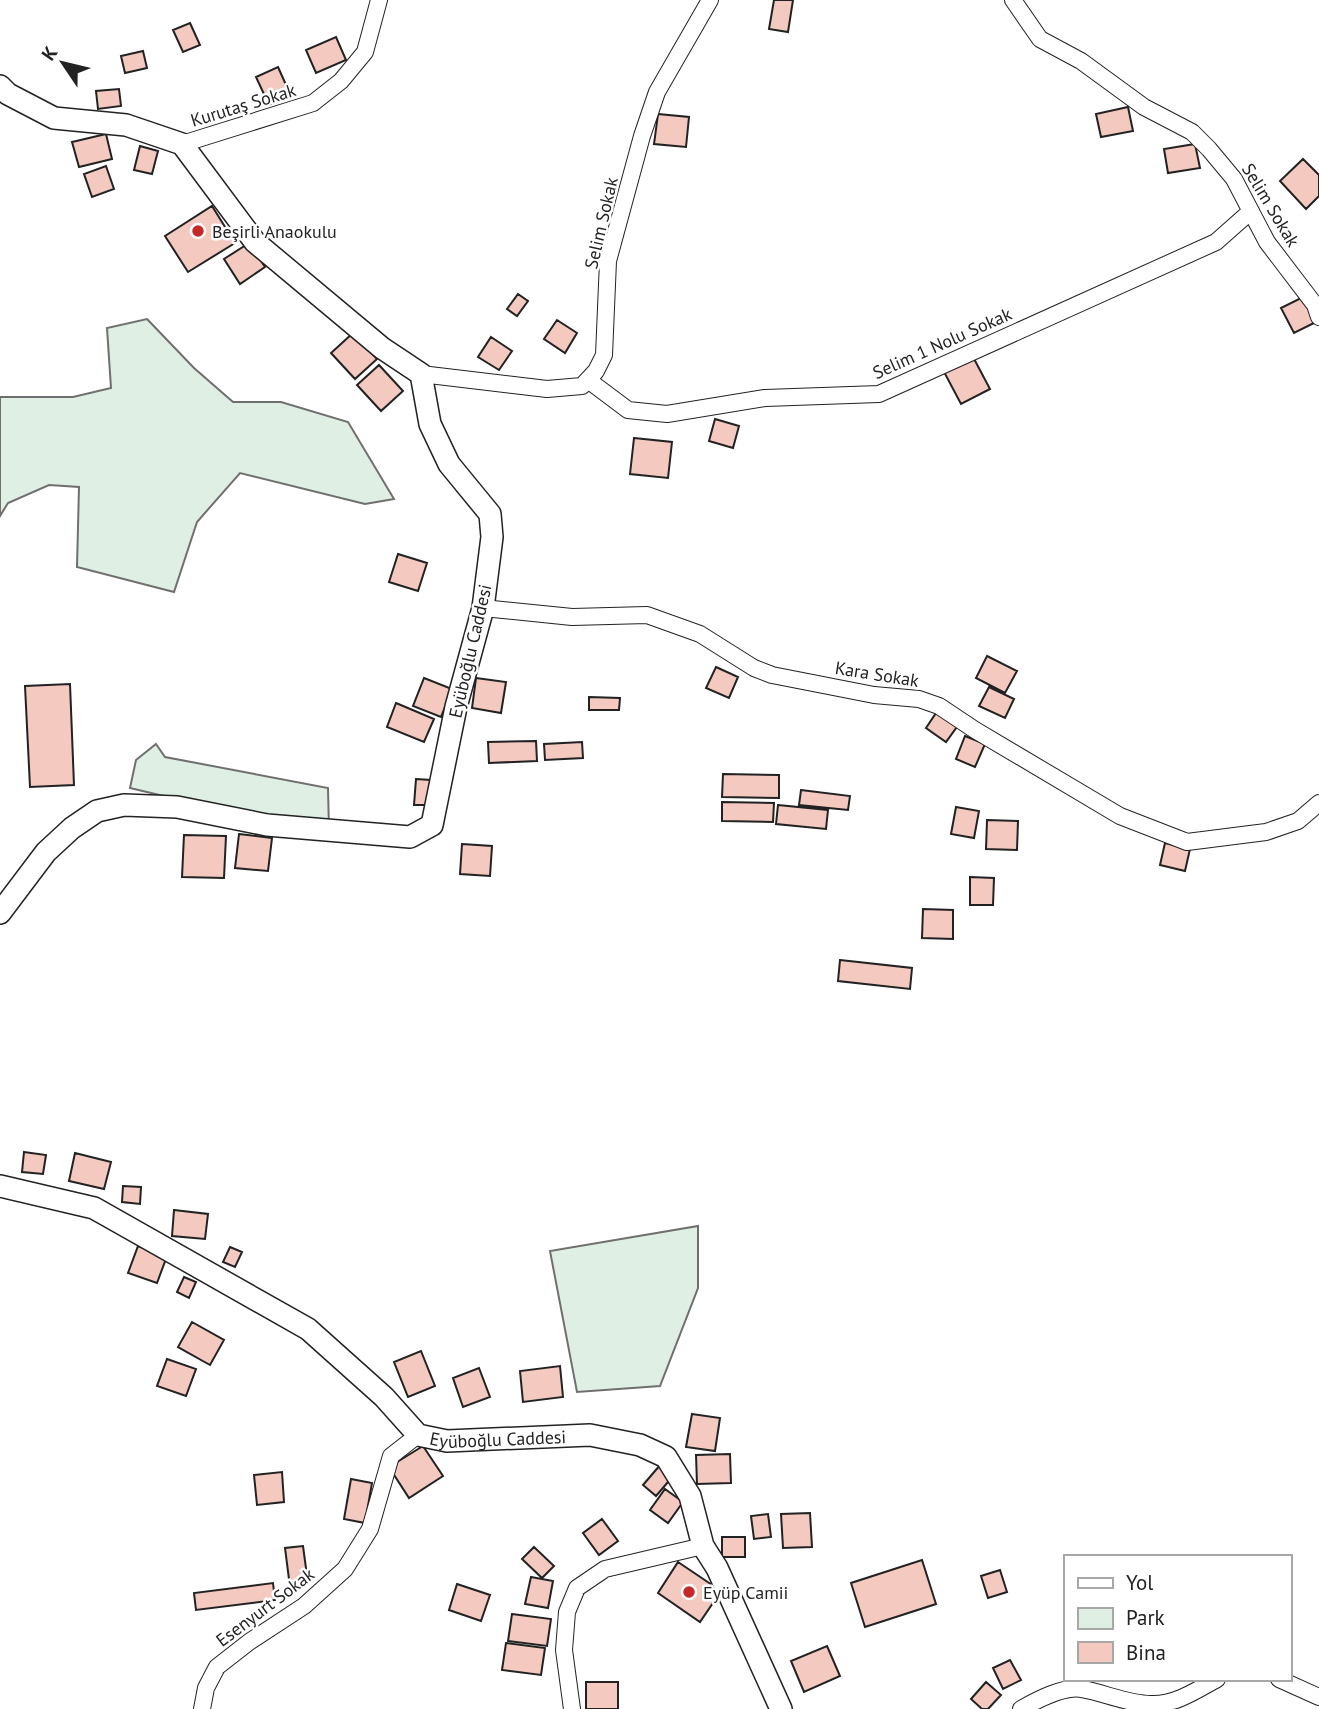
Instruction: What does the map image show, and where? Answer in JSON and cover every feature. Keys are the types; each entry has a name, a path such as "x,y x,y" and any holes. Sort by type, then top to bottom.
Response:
{"street":[{"name":"Kurutaş Sokak","path":"182,144 313,103 341,81 365,52 379,0"},
{"name":"Selim Sokak","path":"588,380 597,371 604,355 608,261 642,136 657,92 710,0"},
{"name":"Selim Sokak","path":"1013,0 1040,38 1081,61 1144,107 1192,132 1209,149 1234,178 1267,242 1318,308"},
{"path":"0,86 8,94 54,118 126,125 182,144 255,242 382,348 421,374 547,388 582,386 588,380"},
{"name":"Selim 1 Nolu Sokak","path":"588,380 628,410 667,414 765,398 879,394 1216,242 1251,211"},
{"name":"Eyüboğlu Caddesi","path":"0,913 46,852 72,828 97,811 124,804 177,807 267,825 410,837 432,825 457,707 483,608 492,537 490,514 449,464 430,424 421,374"},
{"name":"Kara Sokak","path":"483,608 572,617 647,615 700,634 754,668 772,675 874,695 919,699 939,706 1120,817 1187,842 1266,832 1298,821 1319,803"},
{"name":"Eyüboğlu Caddesi","path":"0,1186 94,1208 308,1329 384,1397 418,1435 447,1441 590,1435 640,1445 666,1457 690,1496 703,1546 717,1567 781,1709"},
{"name":"Esenyurt Sokak","path":"202,1709 206,1688 217,1668 248,1642 304,1606 345,1569 370,1529 391,1456 418,1435"},
{"path":"572,1709 564,1650 567,1612 578,1588 605,1569 703,1546"},
{"path":"1021,1709 1059,1692 1079,1688 1123,1700 1153,1704 1181,1698 1213,1681"},
{"path":"1283,1681 1319,1697"}],"green space":[{"path":"147,319 194,368 233,402 281,402 348,422 394,499 365,504 240,473 197,522 174,592 77,567 79,487 49,485 8,503 0,516 0,397 73,397 111,388 107,328"},
{"path":"156,744 165,757 328,788 329,830 265,820 130,788 136,760"},
{"path":"698,1226 698,1288 660,1386 577,1392 550,1251"}],"building":[{"path":"774,0 793,0 788,32 769,29"},
{"path":"190,23 200,45 183,52 173,30"},
{"path":"336,37 346,60 316,73 306,50"},
{"path":"143,51 147,68 125,73 121,56"},
{"path":"278,67 291,96 269,105 256,77"},
{"path":"119,89 121,106 98,109 96,91"},
{"path":"1128,107 1133,131 1101,137 1096,114"},
{"path":"658,114 689,117 686,147 654,144"},
{"path":"106,134 112,159 79,167 72,142"},
{"path":"1195,144 1200,168 1168,173 1164,149"},
{"path":"140,146 158,151 152,174 134,170"},
{"path":"1303,159 1319,175 1319,196 1306,209 1280,181"},
{"path":"106,166 114,189 92,197 84,174"},
{"path":"212,206 235,243 188,272 165,236"},
{"path":"249,243 265,267 240,284 224,259"},
{"path":"518,294 528,301 517,316 507,309"},
{"path":"1303,297 1316,322 1294,333 1281,308"},
{"path":"557,320 577,333 565,353 544,339"},
{"path":"353,333 377,359 355,379 331,353"},
{"path":"491,337 512,351 499,370 478,357"},
{"path":"972,355 990,389 961,404 943,370"},
{"path":"379,365 403,391 381,411 357,385"},
{"path":"715,419 739,426 733,448 709,441"},
{"path":"634,438 672,442 668,478 630,474"},
{"path":"398,554 427,563 418,591 389,582"},
{"path":"987,656 1017,671 1005,693 976,678"},
{"path":"716,667 738,677 729,698 706,688"},
{"path":"424,678 452,689 441,717 413,706"},
{"path":"476,678 506,682 501,713 472,708"},
{"path":"70,684 74,785 30,787 25,686"},
{"path":"989,687 1014,699 1005,718 979,706"},
{"path":"589,697 620,698 619,710 589,710"},
{"path":"396,703 434,719 424,742 387,727"},
{"path":"938,710 959,724 946,742 926,728"},
{"path":"965,736 985,744 975,767 956,759"},
{"path":"536,741 537,761 489,763 488,742"},
{"path":"582,742 583,758 545,760 544,744"},
{"path":"723,774 779,775 779,798 722,797"},
{"path":"416,779 431,780 430,805 414,805"},
{"path":"801,790 850,796 848,810 799,805"},
{"path":"722,802 774,803 773,822 722,821"},
{"path":"778,805 828,810 826,829 776,824"},
{"path":"956,807 979,811 974,838 951,834"},
{"path":"987,820 1018,821 1017,850 986,849"},
{"path":"239,834 272,838 268,871 235,868"},
{"path":"184,835 226,836 224,878 182,877"},
{"path":"1165,843 1190,849 1185,871 1160,865"},
{"path":"462,844 492,846 490,876 460,874"},
{"path":"970,877 994,878 993,905 970,905"},
{"path":"923,909 953,910 953,939 922,938"},
{"path":"840,960 912,968 910,989 838,981"},
{"path":"24,1152 46,1155 43,1174 22,1172"},
{"path":"75,1153 111,1162 104,1189 69,1181"},
{"path":"123,1186 141,1187 140,1204 122,1202"},
{"path":"174,1210 208,1214 205,1239 172,1236"},
{"path":"138,1246 167,1256 157,1283 128,1273"},
{"path":"230,1247 242,1252 235,1267 223,1262"},
{"path":"184,1277 196,1282 189,1298 177,1292"},
{"path":"192,1322 224,1340 210,1365 178,1347"},
{"path":"421,1351 435,1386 408,1397 394,1362"},
{"path":"167,1359 196,1369 186,1396 157,1386"},
{"path":"560,1366 563,1397 523,1402 520,1371"},
{"path":"479,1368 490,1397 463,1407 453,1378"},
{"path":"692,1414 720,1418 715,1451 686,1447"},
{"path":"423,1446 443,1476 409,1498 389,1467"},
{"path":"730,1454 731,1483 697,1484 696,1455"},
{"path":"661,1464 674,1475 656,1496 643,1485"},
{"path":"282,1472 284,1502 257,1505 254,1475"},
{"path":"351,1479 372,1483 365,1523 344,1519"},
{"path":"665,1489 683,1502 668,1523 650,1510"},
{"path":"810,1513 812,1547 783,1548 781,1514"},
{"path":"768,1514 771,1537 754,1539 751,1516"},
{"path":"602,1519 618,1541 599,1555 583,1533"},
{"path":"722,1537 745,1537 745,1557 722,1557"},
{"path":"303,1546 308,1583 291,1595 285,1548"},
{"path":"534,1547 554,1566 542,1578 522,1559"},
{"path":"922,1560 936,1604 865,1627 851,1583"},
{"name":"Eyüp Camii","path":"678,1562 721,1591 700,1622 658,1593"},
{"path":"1000,1570 1007,1592 988,1598 981,1576"},
{"path":"531,1577 553,1581 548,1608 525,1604"},
{"path":"273,1583 275,1600 196,1610 194,1593"},
{"path":"457,1584 490,1595 481,1621 449,1610"},
{"path":"512,1614 551,1619 547,1646 508,1641"},
{"path":"506,1643 545,1648 541,1675 502,1670"},
{"path":"827,1646 840,1676 804,1692 791,1661"},
{"path":"1010,1660 1021,1680 1003,1689 993,1668"},
{"path":"586,1682 618,1682 618,1709 586,1709"},
{"path":"986,1682 1001,1695 988,1709 982,1709 971,1699"}],"place":[{"name":"Beşirli Anaokulu","path":"198,231"},
{"name":"Eyüp Camii","path":"689,1592"}]}
